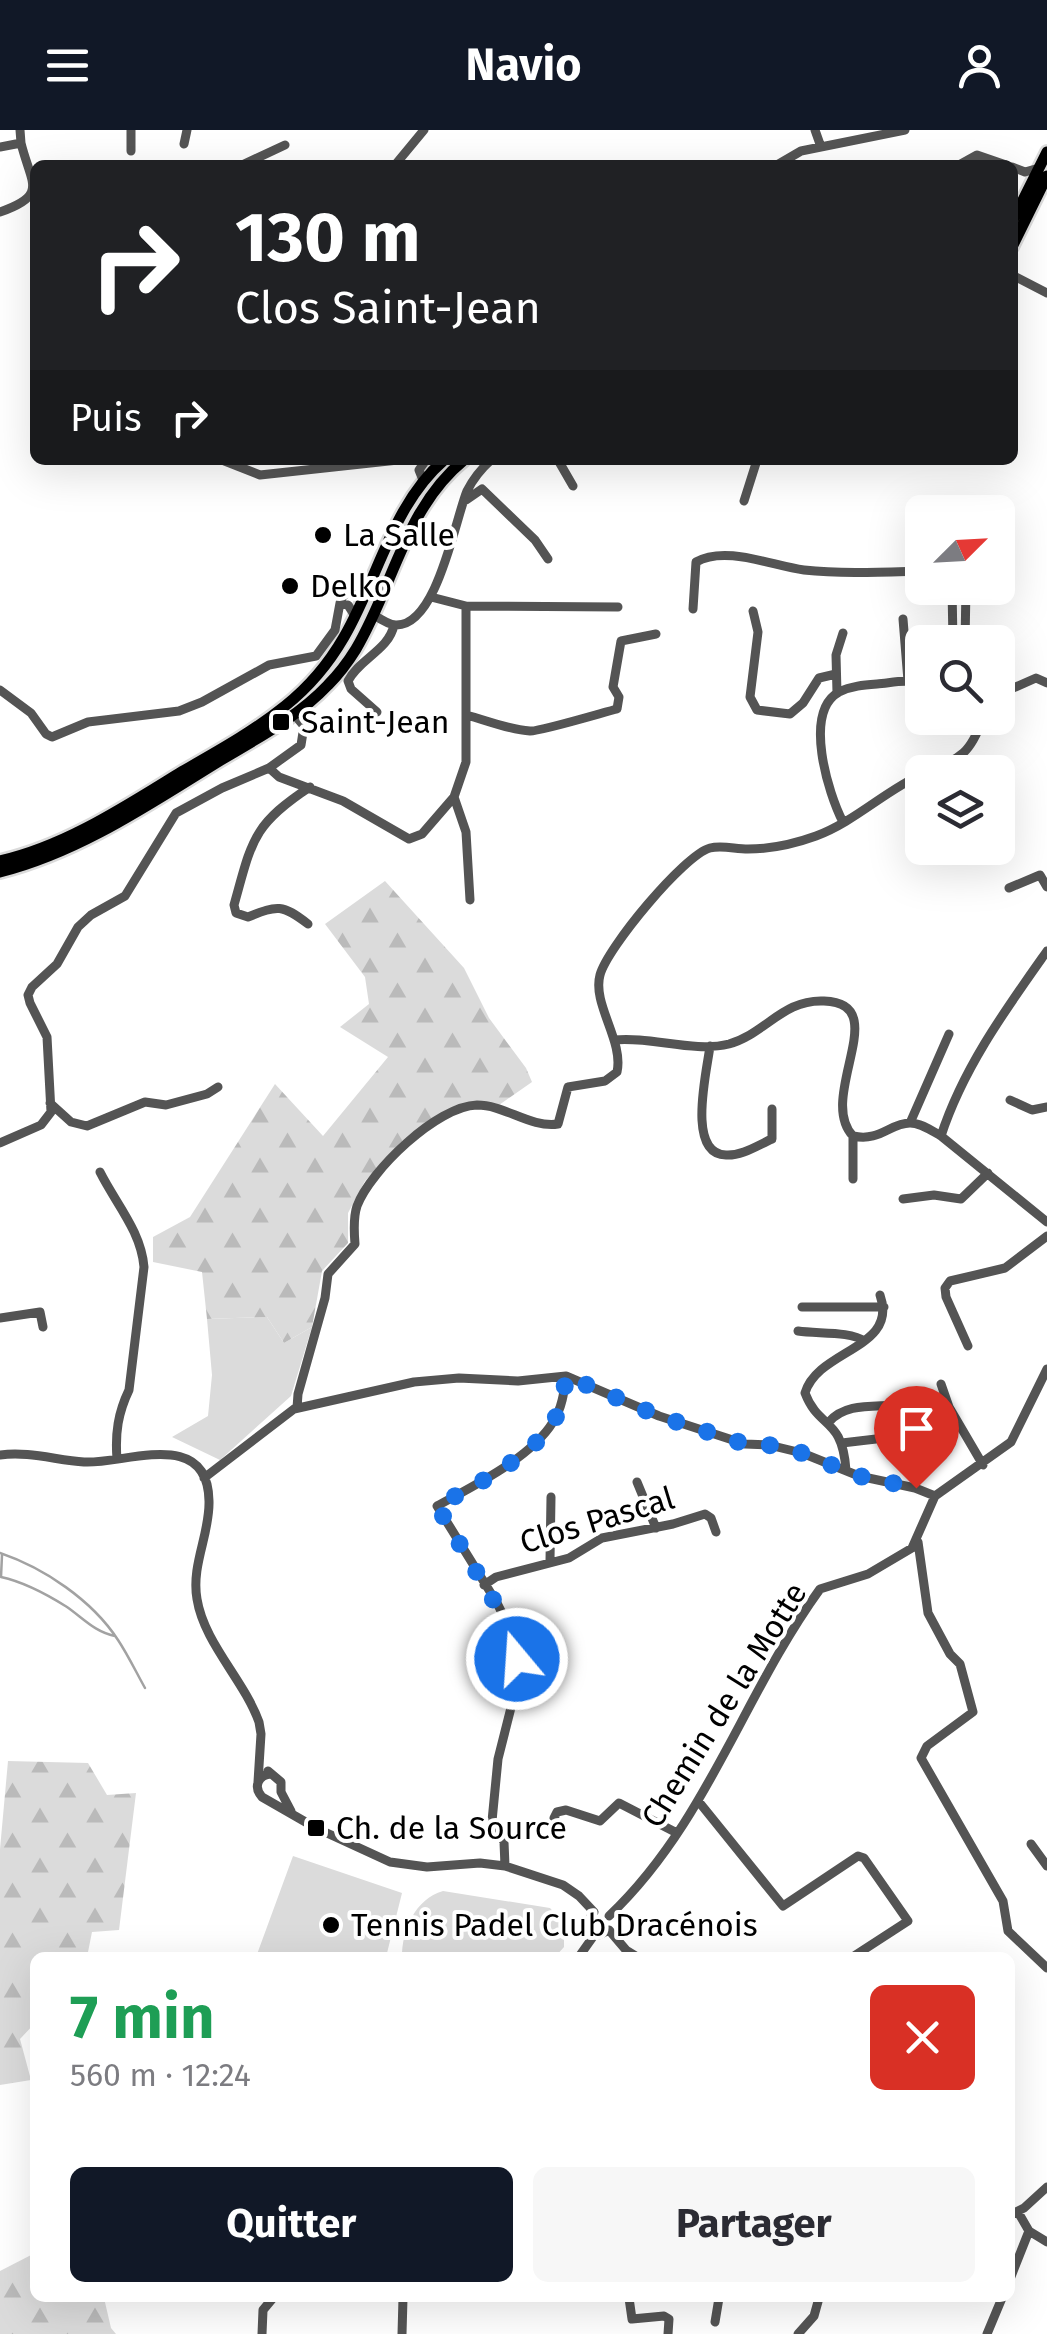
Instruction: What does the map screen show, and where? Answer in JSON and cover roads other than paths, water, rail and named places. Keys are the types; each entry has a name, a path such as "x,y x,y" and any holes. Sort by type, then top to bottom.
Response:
{"main road":[{"path":"1018,232 1043,172 1047,152"},
{"path":"1018,206 1043,172"},
{"path":"0,861 62,840 258,724 315,678 356,616 402,513 423,480 439,465"},
{"path":"0,872 66,850 161,797 294,714 326,688 343,668 374,616 422,508 440,482 459,465"}],"street":[{"path":"20,130 30,174"},
{"path":"131,130 131,151"},
{"path":"184,144 186,130"},
{"path":"399,160 424,130"},
{"path":"815,130 821,147"},
{"path":"786,160 801,151 905,130"},
{"path":"0,148 20,143"},
{"path":"253,160 285,145"},
{"path":"968,160 976,155 991,160"},
{"path":"1018,170 1043,172"},
{"path":"0,212 30,197"},
{"path":"1018,278 1047,293"},
{"path":"234,465 260,476 349,465"},
{"path":"422,465 419,470 423,480"},
{"path":"377,712 351,689 348,681 387,641 394,625 410,618 431,597 464,502 486,465"},
{"path":"561,465 574,486"},
{"path":"744,501 755,465"},
{"path":"464,502 482,488 535,540 548,559"},
{"path":"692,608 696,562 703,558 761,561 802,570 905,571"},
{"path":"0,690 30,713 52,737 88,722 179,711 255,671 316,656 335,630 343,596 375,576"},
{"path":"431,597 466,606 618,607"},
{"path":"340,604 348,605 356,616"},
{"path":"269,768 279,777 362,810 409,838 422,834 454,796 466,762 466,606"},
{"path":"752,611 758,632 750,697 758,710 790,714 820,678 836,674"},
{"path":"374,616 394,625"},
{"path":"903,619 905,644"},
{"path":"837,693 836,655 843,633"},
{"path":"466,714 536,732 613,711 619,698 613,687 621,641 656,634"},
{"path":"1015,689 1036,678 1047,683"},
{"path":"843,822 826,775 820,739 826,705 837,693 858,685 905,681"},
{"path":"0,1144 48,1119 47,1037 30,1004 32,986 56,964 78,927 125,896 176,812 269,768 301,745 304,726 294,714"},
{"path":"298,1408 298,1394 328,1274 354,1244 355,1211 367,1186 413,1138 431,1124 475,1105 544,1124 558,1124 568,1088 605,1082 617,1072 614,1040 598,986 615,943 694,857 708,848 776,848 818,836 905,782"},
{"path":"308,924 284,908 241,916 234,905 248,854 266,820 310,787"},
{"path":"454,796 466,832 470,900"},
{"path":"1008,888 1040,875 1047,887"},
{"path":"941,1136 953,1099 970,1068 1047,951"},
{"path":"614,1040 635,1038 710,1046 739,1040 795,1004 831,1000 844,1007 854,1017 858,1030 840,1100 842,1119 853,1136 852,1179"},
{"path":"910,1123 949,1034"},
{"path":"710,1046 701,1126 704,1141 714,1152 743,1152 772,1139 772,1109"},
{"path":"50,1104 71,1122 88,1126 145,1102 166,1105 207,1094 218,1087"},
{"path":"1010,1100 1032,1110 1047,1107"},
{"path":"853,1136 874,1136 910,1123 941,1136 1047,1222"},
{"path":"100,1172 132,1224 144,1268 129,1390 120,1408 116,1431 117,1458"},
{"path":"903,1199 934,1195 961,1199 988,1173"},
{"path":"968,1346 946,1296 945,1288 950,1281 1005,1268 1047,1236"},
{"path":"846,1470 842,1443 829,1422 810,1406 806,1393 817,1370 876,1334 883,1323 880,1296"},
{"path":"802,1307 884,1307"},
{"path":"0,1318 40,1312 43,1327"},
{"path":"798,1330 824,1336 851,1334 864,1341"},
{"path":"1047,1369 1011,1442 984,1465 935,1496 918,1540 928,1614 950,1654 960,1664 974,1712 927,1746 922,1758 1003,1901 1008,1931 1047,1968"},
{"path":"506,1866 504,1842 492,1821 498,1760 518,1680 517,1659 507,1623 437,1506 487,1478 540,1439 563,1402 566,1376"},
{"path":"204,1478 298,1408 414,1382 460,1378 518,1381 566,1376 659,1416 745,1444 802,1453 935,1496"},
{"path":"942,1384 949,1407 984,1465"},
{"path":"829,1422 835,1414 852,1408 896,1405"},
{"path":"842,1443 910,1435"},
{"path":"0,1455 88,1463 160,1452 178,1456 204,1478 210,1501 195,1581 197,1604 254,1710 261,1734 257,1790 265,1799 390,1862 428,1867 480,1863 506,1866 563,1885 594,1912 609,1916 609,1930 629,1952"},
{"path":"636,1482 656,1528"},
{"path":"550,1561 552,1497"},
{"name":"Clos Pascal","path":"484,1585 496,1577 568,1558 602,1538 705,1514 712,1518 716,1532"},
{"name":"Chemin de la Motte","path":"609,1916 643,1880 699,1802 777,1658 820,1589 892,1562 918,1540"},
{"path":"260,1758 281,1782 281,1792 292,1813"},
{"path":"258,1782 272,1774"},
{"path":"265,1799 274,1799 281,1792"},
{"path":"554,1818 557,1812 566,1810 600,1821 619,1802 677,1833"},
{"path":"699,1802 783,1906 858,1856 864,1858 908,1921 861,1952"},
{"path":"1031,1844 1047,1866"},
{"path":"594,1912 588,1925 595,1934"},
{"path":"595,1934 609,1930"},
{"path":"582,1952 595,1934"},
{"path":"1015,2212 1047,2187"},
{"path":"1015,2214 1029,2231 1047,2242"},
{"path":"1015,2266 1029,2231"},
{"path":"262,2334 264,2310 270,2302"},
{"path":"402,2302 402,2334"},
{"path":"630,2302 632,2319 668,2318 668,2334"},
{"path":"715,2322 719,2302"},
{"path":"798,2334 814,2316 818,2302"},
{"path":"988,2334 1000,2302"}],"waterway":[{"path":"0,1553 50,1577 95,1612 118,1640 145,1688"},
{"path":"2,1555 1,1577 44,1594 115,1636"}],"place":[{"name":"La Salle","path":"323,535"},
{"name":"Delko","path":"290,586"},
{"name":"Saint-Jean","path":"281,722"},
{"name":"Ch. de la Source","path":"316,1828"},
{"name":"Tennis Padel Club Dracénois","path":"331,1925"}]}
